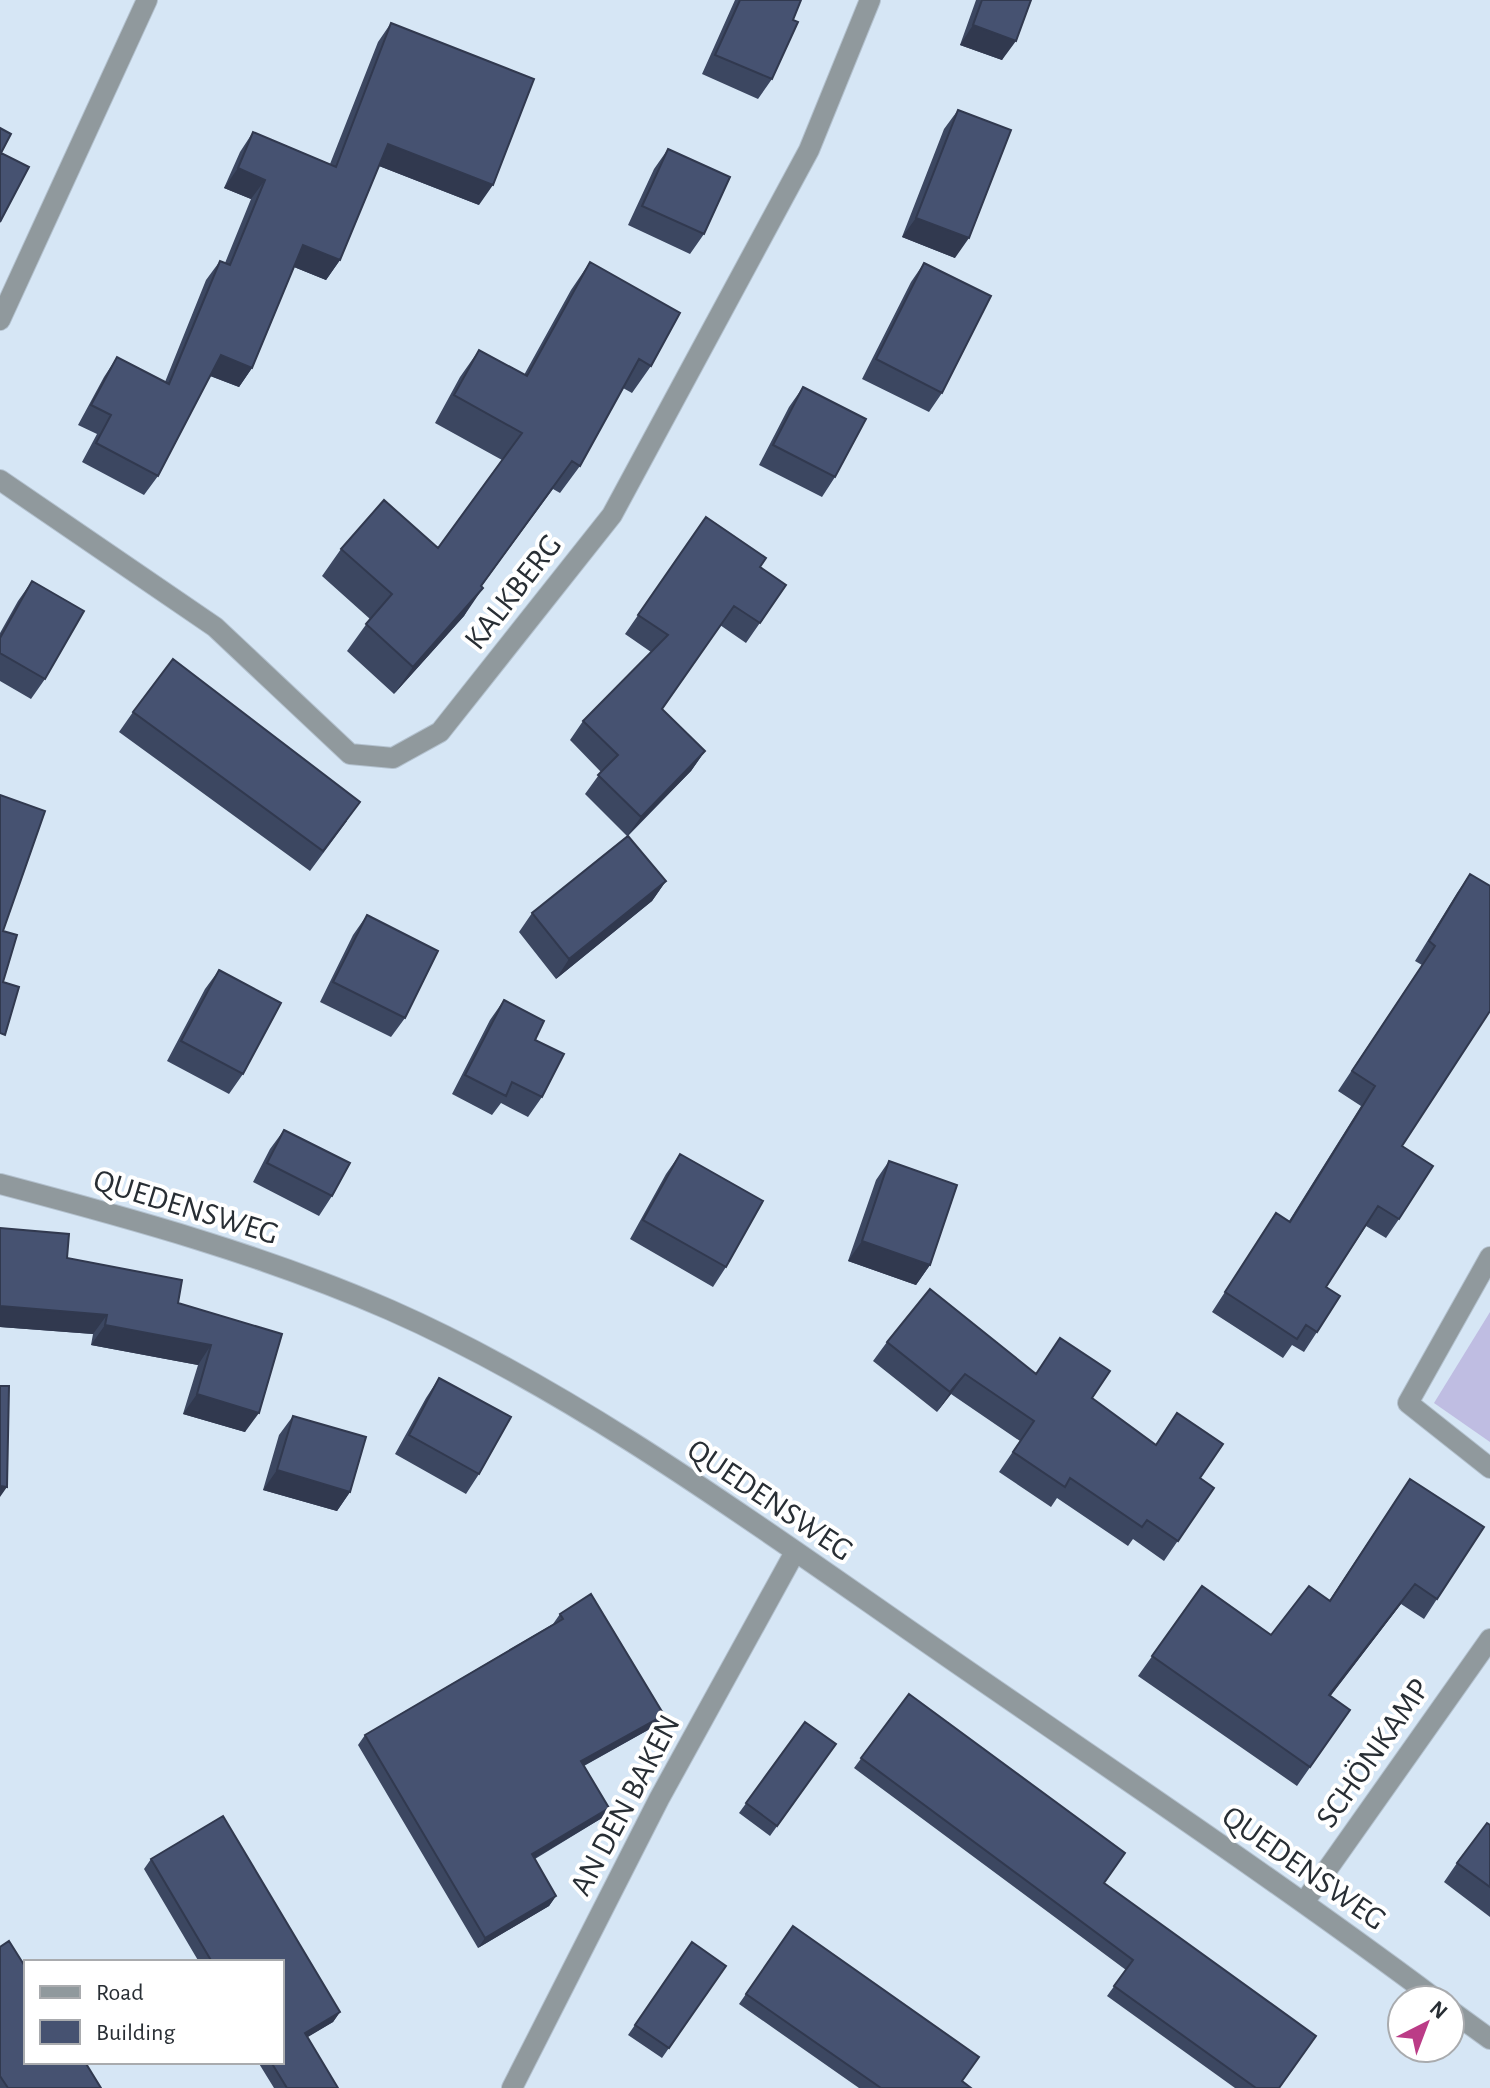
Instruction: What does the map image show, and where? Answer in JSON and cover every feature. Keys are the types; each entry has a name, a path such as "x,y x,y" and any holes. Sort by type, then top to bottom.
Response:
{"street":[{"path":"0,320 147,0"},
{"name":"KALKBERG","path":"0,480 215,627 350,754 393,758 440,732 612,515 809,150 870,0"},
{"name":"QUEDENSWEG","path":"0,1184 180,1231 391,1310 462,1345 548,1394 795,1552 1305,1901 1416,1984"},
{"path":"1490,1257 1408,1403 1490,1468"},
{"name":"AN DEN BAKEN","path":"512,2088 659,1799 795,1552"},
{"name":"SCHÖNKAMP","path":"1305,1901 1490,1639"},
{"path":"1466,2022 1490,2039"}],"shaded area":[{"path":"1490,1312 1490,1442 1434,1403"}],"building":[{"path":"740,0 801,0 793,20 798,22 772,79 715,55"},
{"path":"982,0 1031,0 1016,41 973,25"},
{"path":"391,23 534,79 493,185 388,144 340,260 303,245 252,368 221,355 158,476 96,443 111,415 91,405 117,357 169,384 220,261 230,265 265,180 238,168 253,132 336,167"},
{"path":"958,110 1011,130 969,238 916,218"},
{"path":"0,128 11,134 1,153 29,167 0,222"},
{"path":"668,149 730,177 704,234 642,206"},
{"path":"590,262 680,313 651,366 639,359 580,466 572,461 481,586 483,588 413,667 366,624 392,594 341,549 384,500 438,548 522,433 454,395 479,350 527,376"},
{"path":"924,263 991,296 942,393 876,359"},
{"path":"803,387 866,419 835,477 773,445"},
{"path":"706,517 766,558 760,567 786,585 760,623 734,606 662,709 705,751 641,817 598,775 618,755 583,721 668,635 638,615"},
{"path":"32,581 84,611 45,679 0,653 0,638"},
{"path":"173,659 360,802 323,851 133,712"},
{"path":"0,795 45,811 3,931 17,935 3,982 19,987 5,1035 0,1033"},
{"path":"628,836 666,881 569,959 532,913"},
{"path":"1470,874 1490,886 1490,1011 1402,1146 1433,1166 1399,1219 1378,1206 1326,1287 1340,1296 1317,1332 1306,1325 1297,1339 1225,1292 1276,1213 1290,1222 1375,1086 1352,1071 1435,946 1429,941"},
{"path":"367,915 438,951 405,1018 333,982"},
{"path":"219,970 281,1003 243,1074 181,1041"},
{"path":"504,1000 544,1021 535,1040 564,1054 542,1097 512,1082 506,1096 465,1075"},
{"path":"284,1130 350,1163 332,1196 267,1163"},
{"path":"680,1154 763,1201 726,1267 643,1220"},
{"path":"889,1161 957,1185 930,1265 862,1241"},
{"path":"0,1228 69,1234 67,1258 182,1280 178,1303 282,1334 259,1413 197,1394 211,1345 105,1325 107,1315 0,1306"},
{"path":"930,1289 1036,1374 1060,1338 1110,1371 1092,1398 1156,1445 1177,1413 1223,1444 1200,1478 1214,1488 1178,1541 1147,1520 1142,1527 1070,1478 1065,1487 1013,1452 1034,1421 965,1374 950,1392 887,1342"},
{"path":"439,1378 511,1417 479,1474 409,1435"},
{"path":"0,1386 9,1386 7,1487 0,1486"},
{"path":"293,1416 366,1437 350,1492 277,1470"},
{"path":"1410,1479 1484,1527 1437,1599 1415,1584 1329,1695 1350,1710 1310,1767 1152,1656 1202,1586 1271,1635 1309,1586 1330,1601"},
{"path":"591,1594 664,1715 581,1761 609,1808 532,1854 556,1896 485,1938 365,1735 563,1619 560,1614"},
{"path":"909,1694 1125,1853 1104,1883 1316,2036 1279,2088 1256,2088 1114,1986 1133,1960 861,1758"},
{"path":"805,1722 836,1744 777,1826 746,1803"},
{"path":"223,1816 340,2012 305,2033 338,2088 287,2088 272,2064 284,2064 284,1960 211,1960 151,1859"},
{"path":"1487,1823 1490,1825 1490,1887 1457,1863"},
{"path":"793,1926 979,2057 962,2081 971,2088 881,2088 746,1994"},
{"path":"9,1941 24,1965 24,2064 86,2064 101,2088 8,2088 0,2076 0,1947"},
{"path":"692,1942 726,1966 669,2048 635,2025"}]}
